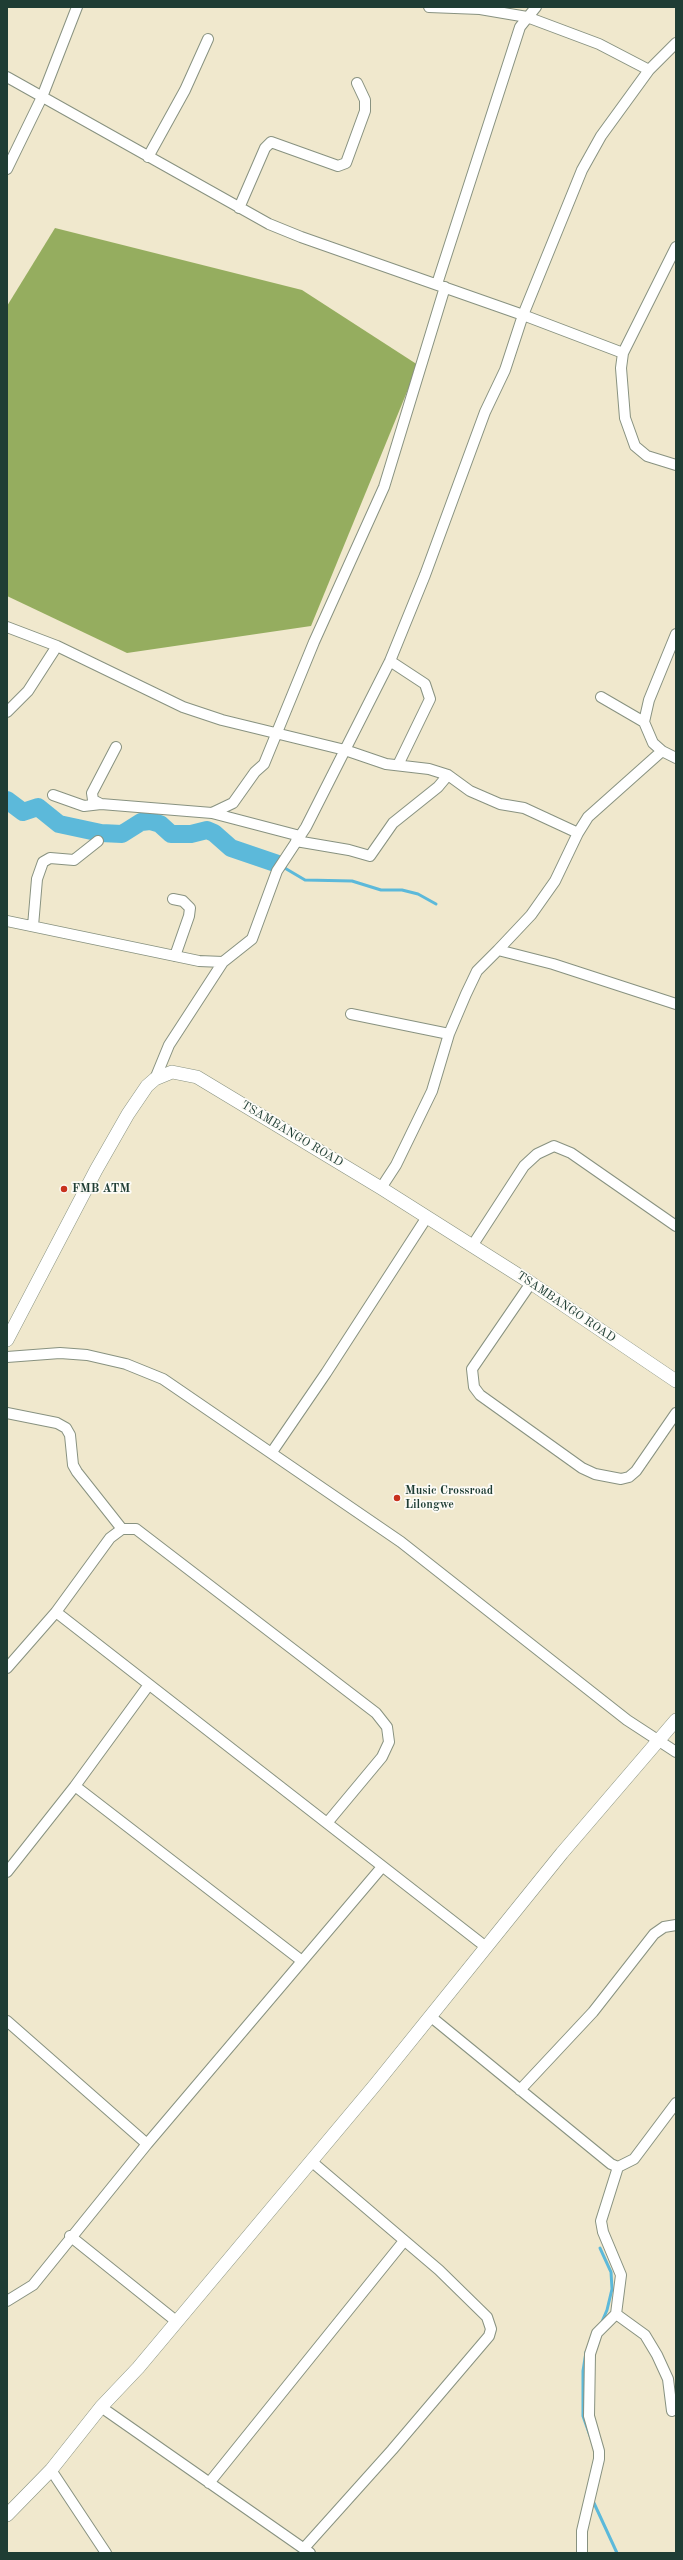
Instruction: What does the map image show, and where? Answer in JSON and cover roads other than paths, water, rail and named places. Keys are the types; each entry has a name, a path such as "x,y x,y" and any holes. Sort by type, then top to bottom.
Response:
{"street":[{"path":"7,169 42,97 76,7"},
{"path":"429,7 480,9 527,17 600,44 650,70"},
{"path":"212,813 229,806 236,799 255,772 264,764 314,642 384,487 441,286 520,27 536,7"},
{"path":"148,157 185,90 208,39"},
{"path":"155,1079 169,1045 223,962 252,939 277,871 298,838 390,661 425,575 485,412 505,370 523,315 582,170 601,136 650,70 676,43"},
{"path":"7,77 239,208 301,237 523,315 622,353"},
{"path":"239,208 265,148 271,142 338,166 346,163 364,111 365,100 357,83"},
{"path":"676,247 622,353 621,368 625,418 635,446 647,456 676,464"},
{"path":"7,627 57,646 183,707 276,734 345,750 386,764 429,769 448,775 470,791 500,804 524,808 578,834"},
{"path":"676,634 649,700 644,722 653,743 662,751 676,758"},
{"path":"7,712 28,691 57,646"},
{"path":"390,661 425,684 430,699 398,765"},
{"path":"601,697 644,722"},
{"path":"101,804 93,800 92,793 116,747"},
{"path":"380,1188 396,1165 432,1091 449,1034 477,971 531,915 556,881 578,834 588,817 662,751"},
{"path":"53,795 84,806 101,804 212,813 298,838 370,856 393,823 438,787 448,775"},
{"path":"33,926 37,879 43,862 50,858 74,860 98,841"},
{"path":"173,899 183,901 190,908 189,916 175,956"},
{"path":"7,921 199,961 223,962"},
{"path":"498,950 553,964 676,1004"},
{"path":"352,1014 449,1034"},
{"name":"TSAMBANGO ROAD","path":"7,1340 96,1170 140,1096 155,1079 172,1072 197,1077 428,1217 531,1283 676,1381"},
{"path":"472,1246 524,1166 537,1154 554,1146 571,1154 676,1226"},
{"path":"272,1452 326,1373 428,1217"},
{"path":"531,1283 472,1369 474,1387 480,1395 582,1468 595,1474 621,1479 629,1477 636,1471 676,1413"},
{"path":"7,1357 60,1354 87,1355 126,1364 163,1379 272,1452 401,1542 627,1720 676,1752"},
{"path":"7,1413 57,1423 66,1428 70,1435 73,1465 76,1472 122,1529"},
{"path":"7,1668 56,1612 110,1538 122,1529 136,1529 376,1713 387,1727 389,1742 382,1757 327,1823"},
{"path":"56,1612 148,1686 486,1947"},
{"path":"7,1872 75,1786 148,1686"},
{"path":"9,2509 51,2470 101,2408 311,2162 486,1947 676,1720"},
{"path":"75,1786 302,1961"},
{"path":"7,2302 33,2286 70,2236 382,1867"},
{"path":"520,2090 594,2012 654,1934 664,1927 676,1925"},
{"path":"430,2016 612,2164 618,2167"},
{"path":"8,2022 147,2144"},
{"path":"582,2553 582,2531 599,2459 599,2451 588,2416 590,2354 597,2333 616,2314 621,2275 603,2232 601,2221 618,2167 634,2158 676,2103"},
{"path":"101,2408 307,2550 489,2336 491,2329 487,2316 439,2270 311,2162"},
{"path":"70,2236 176,2321"},
{"path":"209,2483 404,2241"},
{"path":"616,2314 645,2335 657,2355 668,2379 672,2411"},
{"path":"51,2470 106,2553"}],"waterway":[{"path":"7,800 23,812 38,807 59,824 101,833 122,834 141,822 150,821 160,824 171,834 191,834 207,830 214,833 231,848 278,864"},
{"path":"283,867 305,880 352,881 381,890 402,890 418,894 436,904"},
{"path":"600,2248 611,2272 612,2289 607,2310 601,2324"},
{"path":"586,2352 583,2371 583,2416 593,2444"},
{"path":"593,2501 617,2553"}],"place":[{"name":"FMB ATM","path":"64,1189"},
{"name":"Music Crossroad Lilongwe","path":"397,1498"}]}
